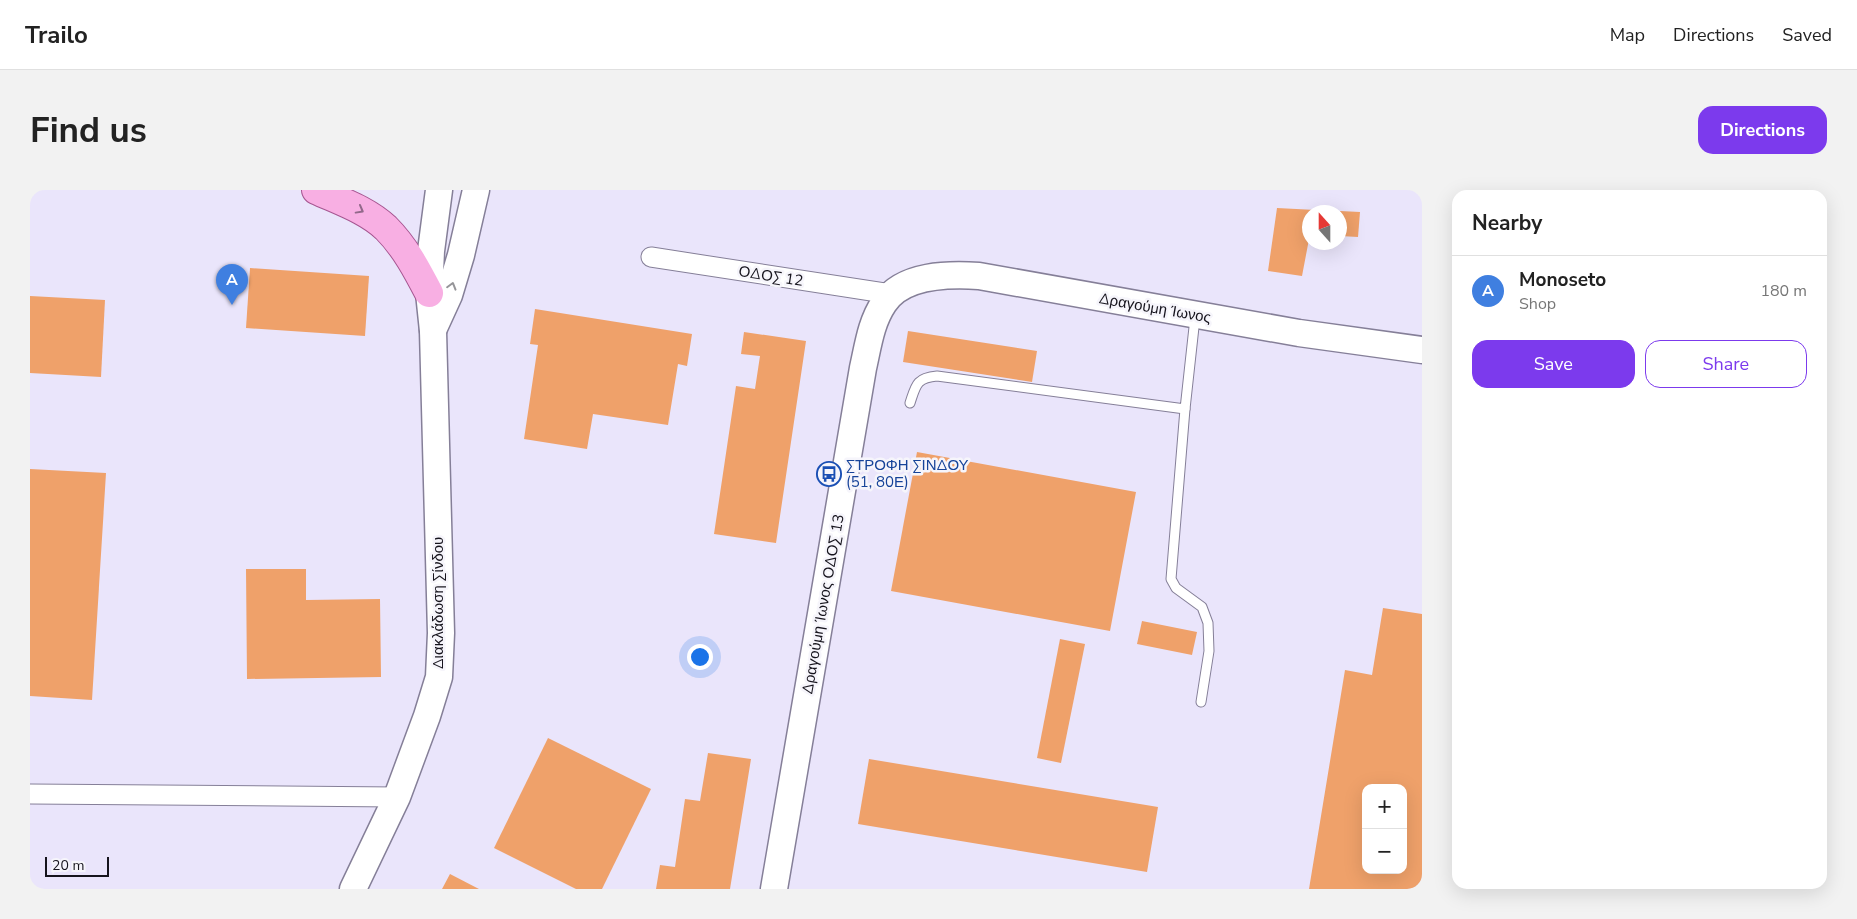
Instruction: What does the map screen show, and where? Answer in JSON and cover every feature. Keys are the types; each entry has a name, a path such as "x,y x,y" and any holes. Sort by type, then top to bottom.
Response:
{"main road":[{"path":"316,190 359,210 386,228 402,246 429,293"},
{"name":"Διακλάδωση Σίνδου","path":"353,889 397,797 427,716 439,677 441,633 433,330 429,293 431,251 439,190"},
{"path":"433,330 449,295 461,255 476,190"},
{"name":"Δραγούμη Ίωνος","path":"891,294 907,284 923,280 968,275 1299,333 1422,350"},
{"name":"Δραγούμη Ίωνος ΟΔΟΣ 13","path":"774,889 863,368 870,336 878,314 891,294"}],"street":[{"name":"ΟΔΟΣ 12","path":"651,257 891,294"},
{"path":"30,794 397,797"}],"lane":[{"path":"1196,315 1185,408 1171,579 1176,588 1202,606 1208,623 1209,651 1201,702"},
{"path":"910,403 916,384 925,377 937,376 1185,408"}],"building":[{"path":"1277,208 1302,209 1302,250 1307,250 1302,276 1268,271"},
{"path":"1347,211 1360,212 1358,237 1347,236"},
{"path":"250,268 369,276 365,336 246,328"},
{"path":"30,296 105,300 101,377 30,373"},
{"path":"535,309 692,334 687,366 678,364 668,425 593,414 587,449 524,439 538,345 530,344"},
{"path":"908,331 1037,351 1032,382 903,362"},
{"path":"744,332 806,341 776,543 714,534 736,386 755,389 760,356 741,354"},
{"path":"917,452 1136,492 1110,631 891,591"},
{"path":"30,469 106,473 92,700 30,696"},
{"path":"246,569 306,569 306,600 380,599 381,677 247,679"},
{"path":"1383,608 1422,614 1422,889 1309,889 1345,670 1372,675"},
{"path":"1142,621 1197,632 1192,655 1137,644"},
{"path":"1060,639 1085,644 1061,763 1037,758"},
{"path":"548,738 651,789 602,889 576,889 494,848"},
{"path":"708,753 751,759 730,889 656,889 660,865 675,867 685,799 700,801"},
{"path":"869,759 1158,807 1147,872 858,824"},
{"path":"450,874 479,889 442,889"}],"place":[{"name":"Monoseto","path":"232,305"},
{"name":"ΣΤΡΟΦΗ ΣΙΝΔΟΥ (51, 80Ε)","path":"829,474"}]}
